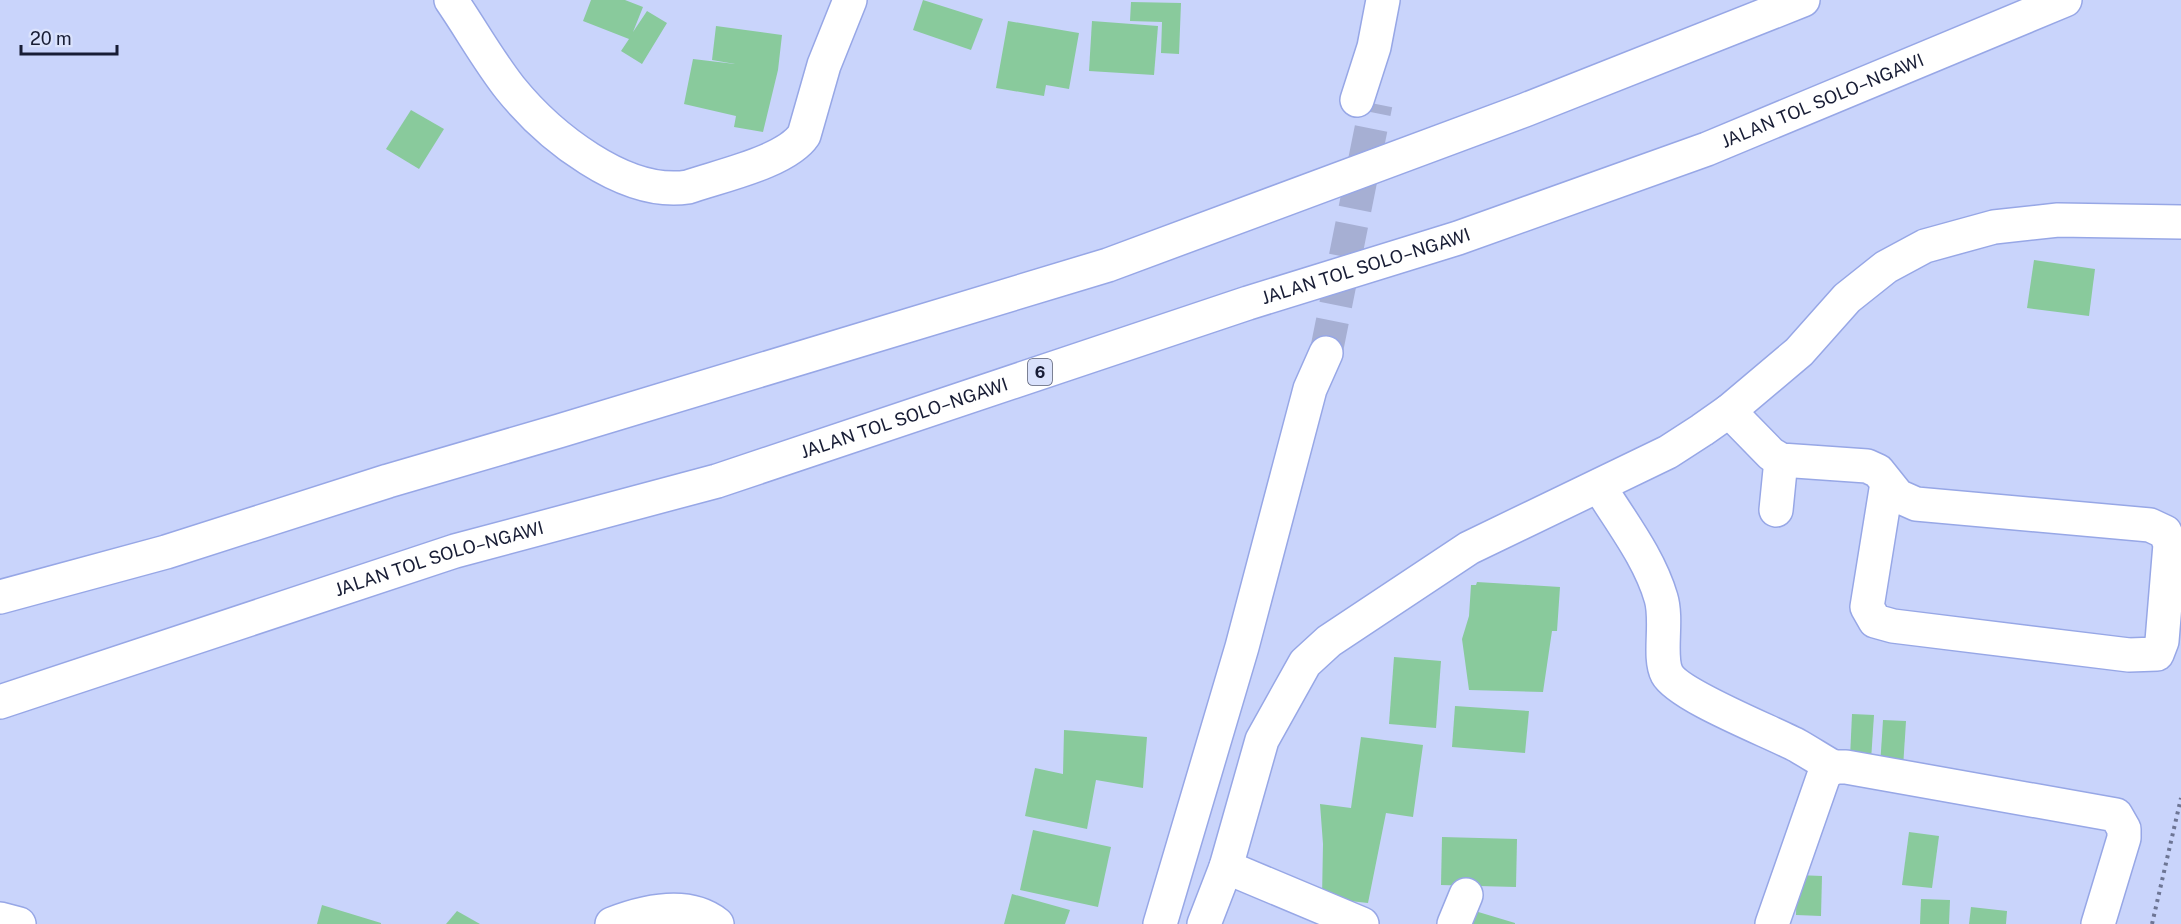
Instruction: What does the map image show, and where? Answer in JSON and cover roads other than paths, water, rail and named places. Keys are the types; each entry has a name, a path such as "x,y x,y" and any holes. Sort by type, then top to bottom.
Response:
{"main road":[{"path":"451,0 510,88 541,122 595,162 641,185 675,189 688,187 782,154 799,142 804,135 824,65 850,0"},
{"path":"0,597 166,552 388,481 1108,265 1525,110 1803,0"},
{"name":"JALAN TOL SOLO–NGAWI","path":"0,702 455,551 717,481 1248,303 1458,238 1707,149 2066,0"},
{"path":"1367,102 1379,1"},
{"path":"1204,924 1226,867 1262,740 1305,663 1329,641 1469,548 1668,452 1730,411 1799,352 1847,298 1886,267 1925,246 1994,227 2058,220 2181,222"},
{"path":"1160,924 1242,647 1310,389 1304,366 1315,350"},
{"path":"1730,411 1771,454 1781,460 1867,466 1878,471 1898,496 1916,504 2150,525 2165,532 2170,544 2162,641 2157,654 2128,655 1893,626 1875,621 1867,607 1887,483"},
{"path":"1776,510 1781,460"},
{"path":"1599,486 1649,567 1661,599 1665,625 1663,663 1668,676 1686,691 1799,747 1833,767 1846,767 2116,815 2121,821 2124,838 2098,924"},
{"path":"0,592 52,583"},
{"path":"1772,924 1824,775 1833,767"},
{"path":"1226,867 1362,924"},
{"path":"612,924 658,911 689,912 717,924"},
{"path":"0,919 19,924"}],"tunnel":[{"path":"1326,353 1376,104"}]}
